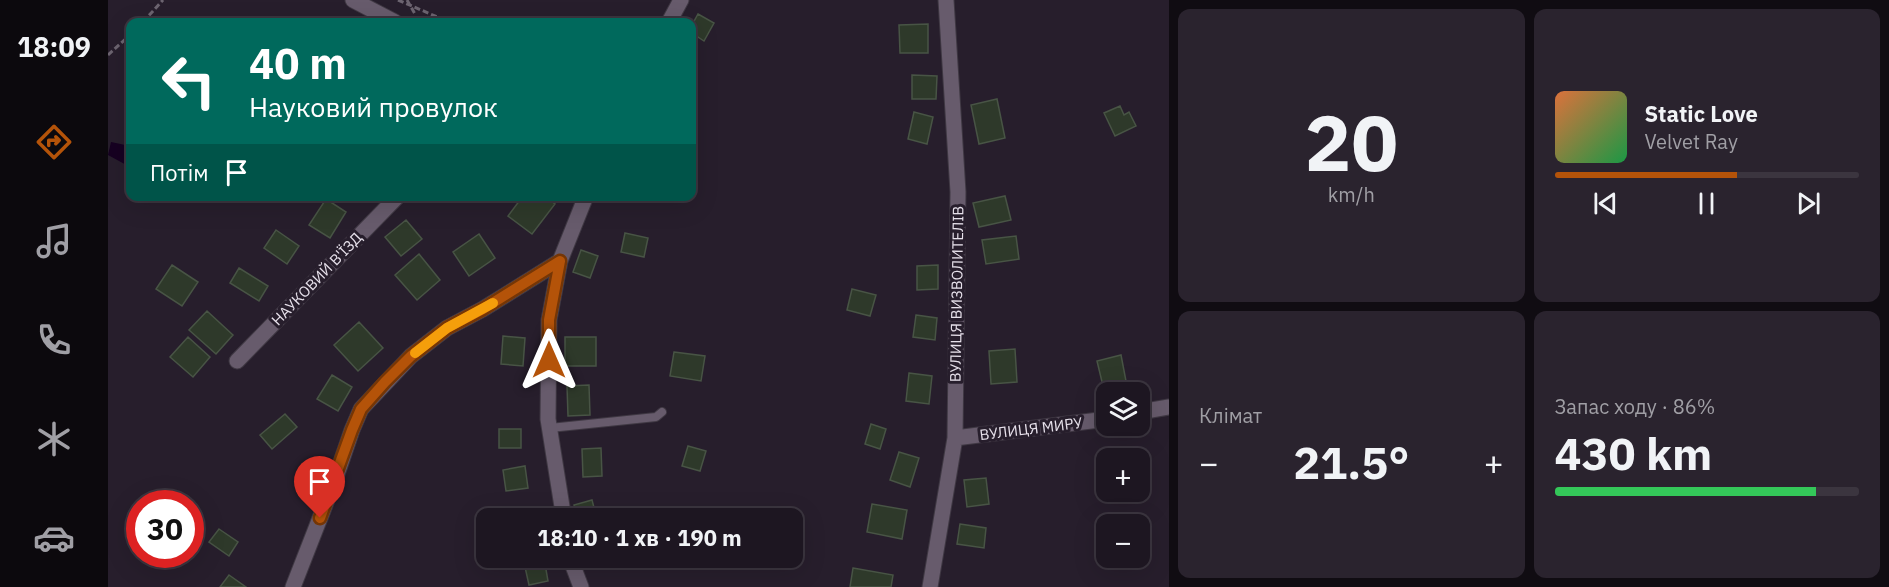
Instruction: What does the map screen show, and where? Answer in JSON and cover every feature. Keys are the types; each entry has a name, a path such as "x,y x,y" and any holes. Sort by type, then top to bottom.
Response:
{"street":[{"path":"353,0 387,18"},
{"path":"671,18 681,0"},
{"name":"ВУЛИЦЯ ВИЗВОЛИТЕЛІВ","path":"930,587 955,438 958,192 946,0"},
{"name":"НАУКОВИЙ В'ЇЗД","path":"237,361 393,201"},
{"path":"562,508 550,428 549,320 560,261 584,201"},
{"path":"293,587 361,409 411,356 447,328 483,309 560,261"},
{"path":"1150,410 1169,407"},
{"name":"ВУЛИЦЯ МИРУ","path":"955,438 1096,419"},
{"path":"574,568 581,587"}],"lane":[{"path":"550,428 656,417 662,412"}],"path":[{"path":"147,18 163,0"},
{"path":"398,0 408,2 440,18"},
{"path":"408,2 415,18"},
{"path":"108,55 126,39"}],"shaded area":[{"path":"111,142 126,145 126,165 108,155"}],"building":[{"path":"698,14 714,23 704,41 696,36 696,18"},
{"path":"928,24 928,53 900,53 899,25"},
{"path":"912,75 937,76 936,99 912,99"},
{"path":"997,99 1005,138 979,144 971,105"},
{"path":"1120,106 1124,115 1129,112 1136,126 1115,136 1104,113"},
{"path":"914,112 933,117 927,144 908,139"},
{"path":"1005,196 1011,220 979,227 973,203"},
{"path":"325,201 329,201 346,212 330,238 309,225"},
{"path":"519,201 551,201 555,204 532,234 508,216"},
{"path":"406,220 422,239 401,256 385,237"},
{"path":"276,230 299,246 287,264 264,248"},
{"path":"625,233 648,238 644,257 621,252"},
{"path":"479,234 495,258 469,276 453,252"},
{"path":"1016,236 1019,259 986,264 982,240"},
{"path":"581,250 598,256 590,278 573,272"},
{"path":"419,254 440,280 417,300 395,275"},
{"path":"172,265 198,282 182,306 156,289"},
{"path":"938,265 938,289 917,290 917,266"},
{"path":"239,268 268,286 259,301 230,283"},
{"path":"852,289 876,295 870,316 847,310"},
{"path":"207,311 233,335 216,354 189,330"},
{"path":"916,315 937,318 935,340 913,337"},
{"path":"359,322 383,348 358,371 334,345"},
{"path":"503,336 525,338 523,366 501,364"},
{"path":"188,337 210,357 193,377 170,357"},
{"path":"565,337 596,337 596,366 565,366"},
{"path":"1015,349 1017,382 991,384 989,351"},
{"path":"674,352 705,356 701,381 670,376"},
{"path":"1121,355 1126,381 1102,382 1097,361"},
{"path":"909,373 932,376 929,404 906,401"},
{"path":"332,375 352,387 338,411 317,399"},
{"path":"589,385 590,415 568,416 567,386"},
{"path":"285,414 297,427 272,449 260,435"},
{"path":"871,424 886,429 880,449 865,444"},
{"path":"499,429 521,429 521,448 499,448"},
{"path":"688,446 706,451 700,471 682,466"},
{"path":"601,448 602,476 583,477 582,449"},
{"path":"899,452 919,458 910,487 890,480"},
{"path":"525,466 528,488 506,491 503,470"},
{"path":"986,478 989,504 967,507 964,480"},
{"path":"592,500 594,508 575,508 574,505"},
{"path":"872,504 907,510 902,539 867,532"},
{"path":"960,524 986,528 984,548 957,544"},
{"path":"219,529 238,542 229,556 209,542"},
{"path":"525,568 546,568 548,581 529,585"},
{"path":"853,568 893,575 891,587 850,587"},
{"path":"229,575 246,587 220,587"}],"slow traffic":[{"path":"415,353 447,328 493,303"}],"route":[{"path":"320,518 361,409 385,382 411,356 447,328 483,309 560,261 549,320 549,360"}]}
